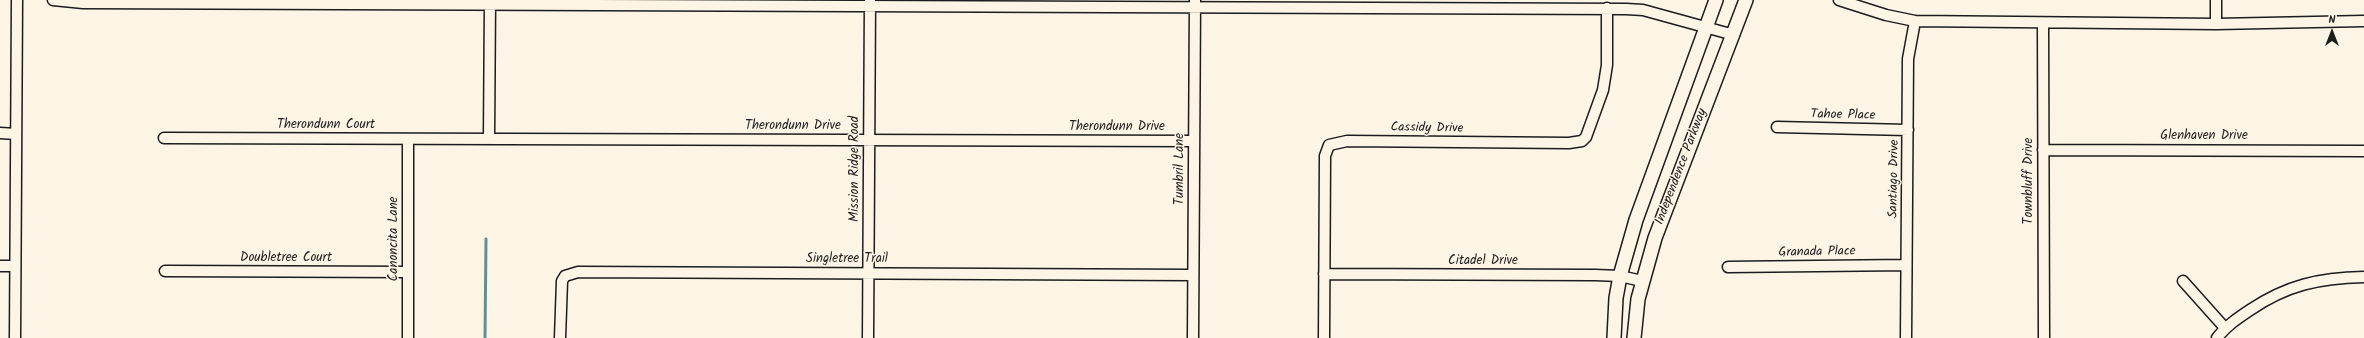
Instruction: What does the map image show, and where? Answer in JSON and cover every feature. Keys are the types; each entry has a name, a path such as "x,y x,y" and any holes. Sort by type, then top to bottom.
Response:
{"main road":[{"name":"Independence Parkway","path":"1614,338 1616,298 1620,276 1636,220 1716,0"},
{"name":"Independence Parkway","path":"1634,338 1642,281 1654,238 1734,35 1746,0"}],"street":[{"path":"15,338 17,0"},
{"path":"53,0 83,3 1328,3 1607,8 1643,10 1734,35"},
{"path":"1839,0 1886,15 1915,21 2043,24 2216,24 2364,21"},
{"path":"2216,0 2216,24"},
{"path":"489,139 490,2"},
{"name":"Mission Ridge Road","path":"868,338 870,2"},
{"name":"Tumbril Lane","path":"1193,338 1195,3"},
{"name":"Cassidy Drive","path":"1324,338 1325,156 1329,145 1347,141 1569,143 1582,140 1589,132 1606,76 1607,8"},
{"name":"Santiago Drive","path":"1906,338 1908,59 1915,21"},
{"name":"Townbluff Drive","path":"2043,24 2044,338"},
{"name":"Tahoe Place","path":"1777,127 1908,130"},
{"path":"0,133 16,134"},
{"name":"Therondunn Court","path":"164,138 408,140 489,139"},
{"name":"Therondunn Drive","path":"489,139 1194,142"},
{"name":"Canoncita Lane","path":"408,140 408,338"},
{"name":"Glenhaven Drive","path":"2043,150 2364,151"},
{"name":"Granada Place","path":"1728,267 1906,265"},
{"path":"0,266 15,266"},
{"name":"Doubletree Court","path":"165,271 408,272"},
{"name":"Singletree Trail","path":"560,338 560,287 565,276 571,273 1193,274"},
{"name":"Citadel Drive","path":"1324,274 1620,276 1642,281"},
{"path":"2217,338 2225,328 2271,296 2287,289 2321,280 2364,277"},
{"path":"2183,281 2225,328"}],"waterway":[{"path":"485,338 486,239"}]}
